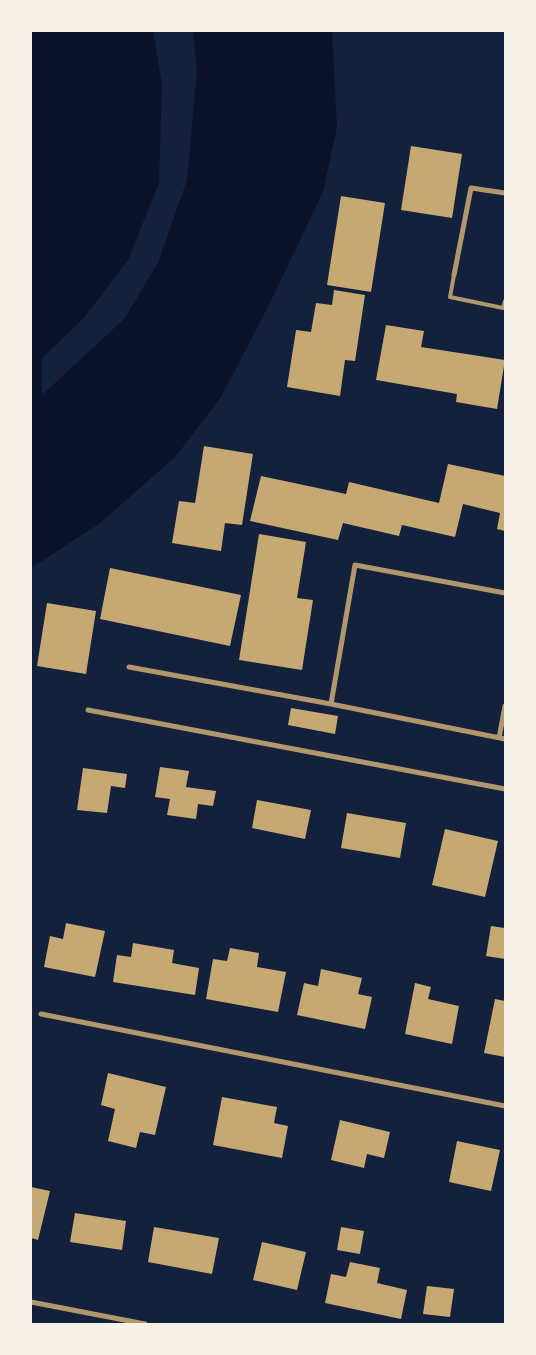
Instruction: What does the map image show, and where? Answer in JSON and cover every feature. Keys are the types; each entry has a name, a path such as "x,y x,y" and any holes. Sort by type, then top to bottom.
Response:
{"street":[{"path":"454,275 471,188 505,193"},
{"path":"331,704 355,564 505,593"},
{"path":"129,667 502,738 505,706"},
{"path":"88,710 505,789"},
{"path":"41,1014 505,1106"},
{"path":"31,1302 145,1324"}],"lane":[{"path":"454,275 450,297 503,308 505,301"}],"water":[{"path":"31,31 153,31 162,83 159,183 128,260 83,319 42,358 42,395 124,319 158,263 187,180 197,71 193,31 332,31 337,127 323,192 267,309 221,397 176,456 99,524 31,568"}],"building":[{"path":"411,146 462,154 452,218 401,210"},
{"path":"341,196 385,203 371,292 327,285"},
{"path":"334,290 365,295 355,361 345,360 340,396 287,387 296,330 311,332 316,303 332,305"},
{"path":"386,325 424,331 421,347 505,360 497,409 456,402 457,394 376,380"},
{"path":"204,446 253,454 242,525 225,523 221,551 172,543 179,501 195,503"},
{"path":"448,464 505,476 505,531 497,529 500,513 463,504 455,537 402,525 399,536 343,523 338,540 250,521 261,476 346,494 349,482 439,503"},
{"path":"259,534 306,542 297,598 313,600 302,670 239,660"},
{"path":"110,568 241,595 230,646 100,619"},
{"path":"47,603 96,611 86,674 37,666"},
{"path":"291,708 338,716 335,734 288,725"},
{"path":"160,767 189,771 186,787 216,791 213,806 198,804 196,819 167,815 170,799 155,797"},
{"path":"83,768 127,774 125,788 111,786 107,813 77,810"},
{"path":"257,800 311,810 305,839 252,828"},
{"path":"347,813 406,823 400,858 341,848"},
{"path":"445,829 498,841 485,897 432,885"},
{"path":"66,923 105,931 95,977 44,967 50,936 63,939"},
{"path":"491,926 505,928 505,959 486,956"},
{"path":"133,943 174,950 172,963 199,968 195,995 113,982 117,955 131,957"},
{"path":"230,948 259,953 257,967 286,972 278,1012 206,999 213,959 227,961"},
{"path":"321,969 362,978 358,994 372,997 365,1029 297,1015 304,983 318,986"},
{"path":"415,983 431,987 428,999 459,1006 452,1044 405,1034"},
{"path":"495,999 505,1001 505,1057 484,1053"},
{"path":"108,1073 166,1087 155,1135 140,1132 136,1148 108,1141 115,1109 101,1105"},
{"path":"222,1097 277,1107 274,1123 288,1126 282,1158 213,1145"},
{"path":"340,1120 390,1132 384,1158 367,1154 364,1168 331,1160"},
{"path":"457,1141 500,1150 491,1191 449,1182"},
{"path":"31,1187 50,1191 38,1240 31,1238"},
{"path":"75,1213 126,1221 122,1250 70,1242"},
{"path":"154,1227 219,1238 212,1274 148,1262"},
{"path":"341,1227 364,1231 360,1254 337,1250"},
{"path":"262,1242 306,1252 297,1290 253,1280"},
{"path":"350,1262 380,1268 377,1283 407,1290 401,1319 325,1303 331,1274 346,1277"},
{"path":"427,1286 454,1289 450,1317 423,1314"}]}
